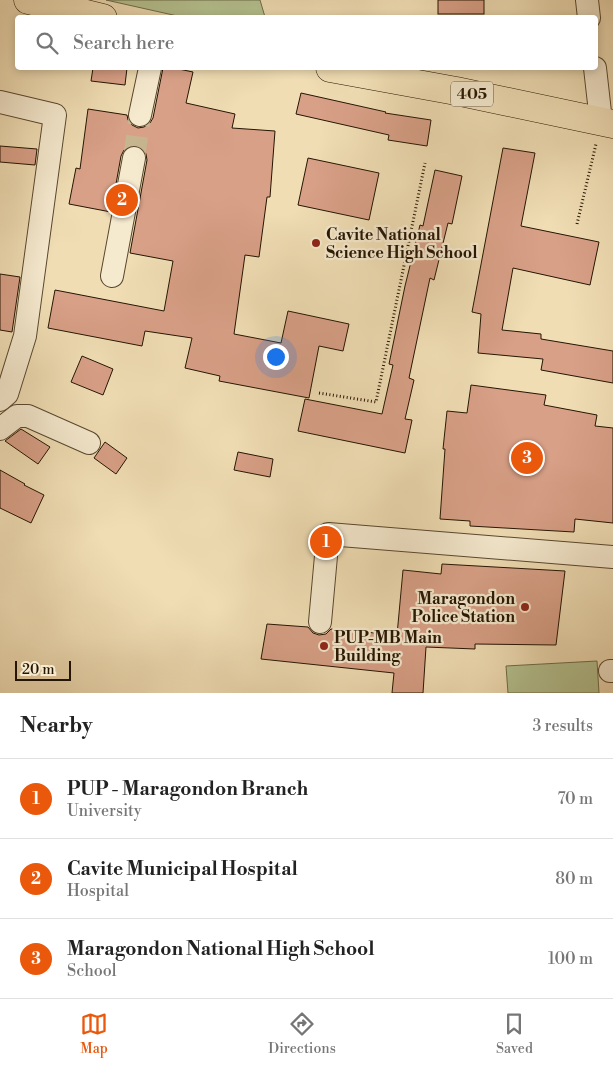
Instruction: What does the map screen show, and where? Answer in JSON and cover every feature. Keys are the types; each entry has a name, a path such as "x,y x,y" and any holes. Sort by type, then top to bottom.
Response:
{"main road":[{"path":"28,0 90,15"},
{"name":"405","path":"341,70 456,91 604,128"}],"street":[{"path":"587,0 589,15"},
{"path":"140,115 150,70"},
{"path":"595,70 604,128"},
{"path":"0,102 55,115 25,336 7,394 0,400"},
{"path":"112,276 134,158"},
{"path":"0,429 16,416 28,416 89,442"},
{"path":"320,622 328,534 613,557"}],"path":[{"path":"577,224 604,128"},
{"path":"319,393 376,402 424,163"}],"green space":[{"path":"106,0 260,0 264,15 173,15"},
{"path":"597,661 599,693 508,693 506,666"}],"building":[{"path":"438,0 484,0 484,14 438,14"},
{"path":"93,70 127,70 125,85 91,81"},
{"path":"163,70 184,70 193,72 186,103 235,114 232,128 275,131 270,197 267,197 259,257 245,255 234,334 281,343 288,311 349,324 343,351 319,346 309,398 219,381 220,376 185,368 192,338 145,331 142,346 48,328 55,290 164,311 173,261 130,253 147,160 143,148 137,145 130,146 124,150 121,156 111,212 69,204 76,168 80,169 88,109 127,115 132,125 138,128 150,123 153,118"},
{"path":"301,93 385,113 431,120 427,146 388,140 389,135 296,114"},
{"path":"0,146 37,149 35,165 0,162"},
{"path":"503,148 535,153 521,226 599,242 590,285 513,268 502,330 541,334 541,339 613,351 613,383 541,370 543,359 478,353 481,314 472,312"},
{"path":"308,158 379,173 369,220 298,205"},
{"path":"435,170 462,176 452,224 448,223 434,280 430,278 409,378 414,380 405,419 412,420 405,453 298,431 305,399 382,414 393,365 389,364 405,286 420,225 423,226"},
{"path":"0,274 20,277 12,332 0,330"},
{"path":"82,356 113,369 103,395 71,382"},
{"path":"471,385 546,395 544,405 597,415 595,426 613,428 613,523 575,519 574,532 470,526 470,521 440,519 445,449 443,449 447,411 467,413"},
{"path":"21,429 50,447 38,464 5,441"},
{"path":"105,442 127,458 116,474 94,458"},
{"path":"238,452 273,459 270,477 234,470"},
{"path":"0,470 44,495 31,523 0,508"},
{"path":"442,564 565,571 556,645 475,644 475,649 426,647 423,693 392,693 394,673 261,659 267,624 308,627 313,633 319,635 326,634 331,629 397,635 403,570 441,574"}],"tunnel":[{"path":"134,158 140,115"}],"place":[{"name":"Cavite Municipal Hospital","path":"122,200"},
{"name":"Cavite National Science High School","path":"316,243"},
{"name":"Maragondon National High School","path":"527,458"},
{"name":"PUP - Maragondon Branch","path":"326,542"},
{"name":"Maragondon Police Station","path":"525,607"},
{"name":"PUP-MB Main Building","path":"324,646"}]}
